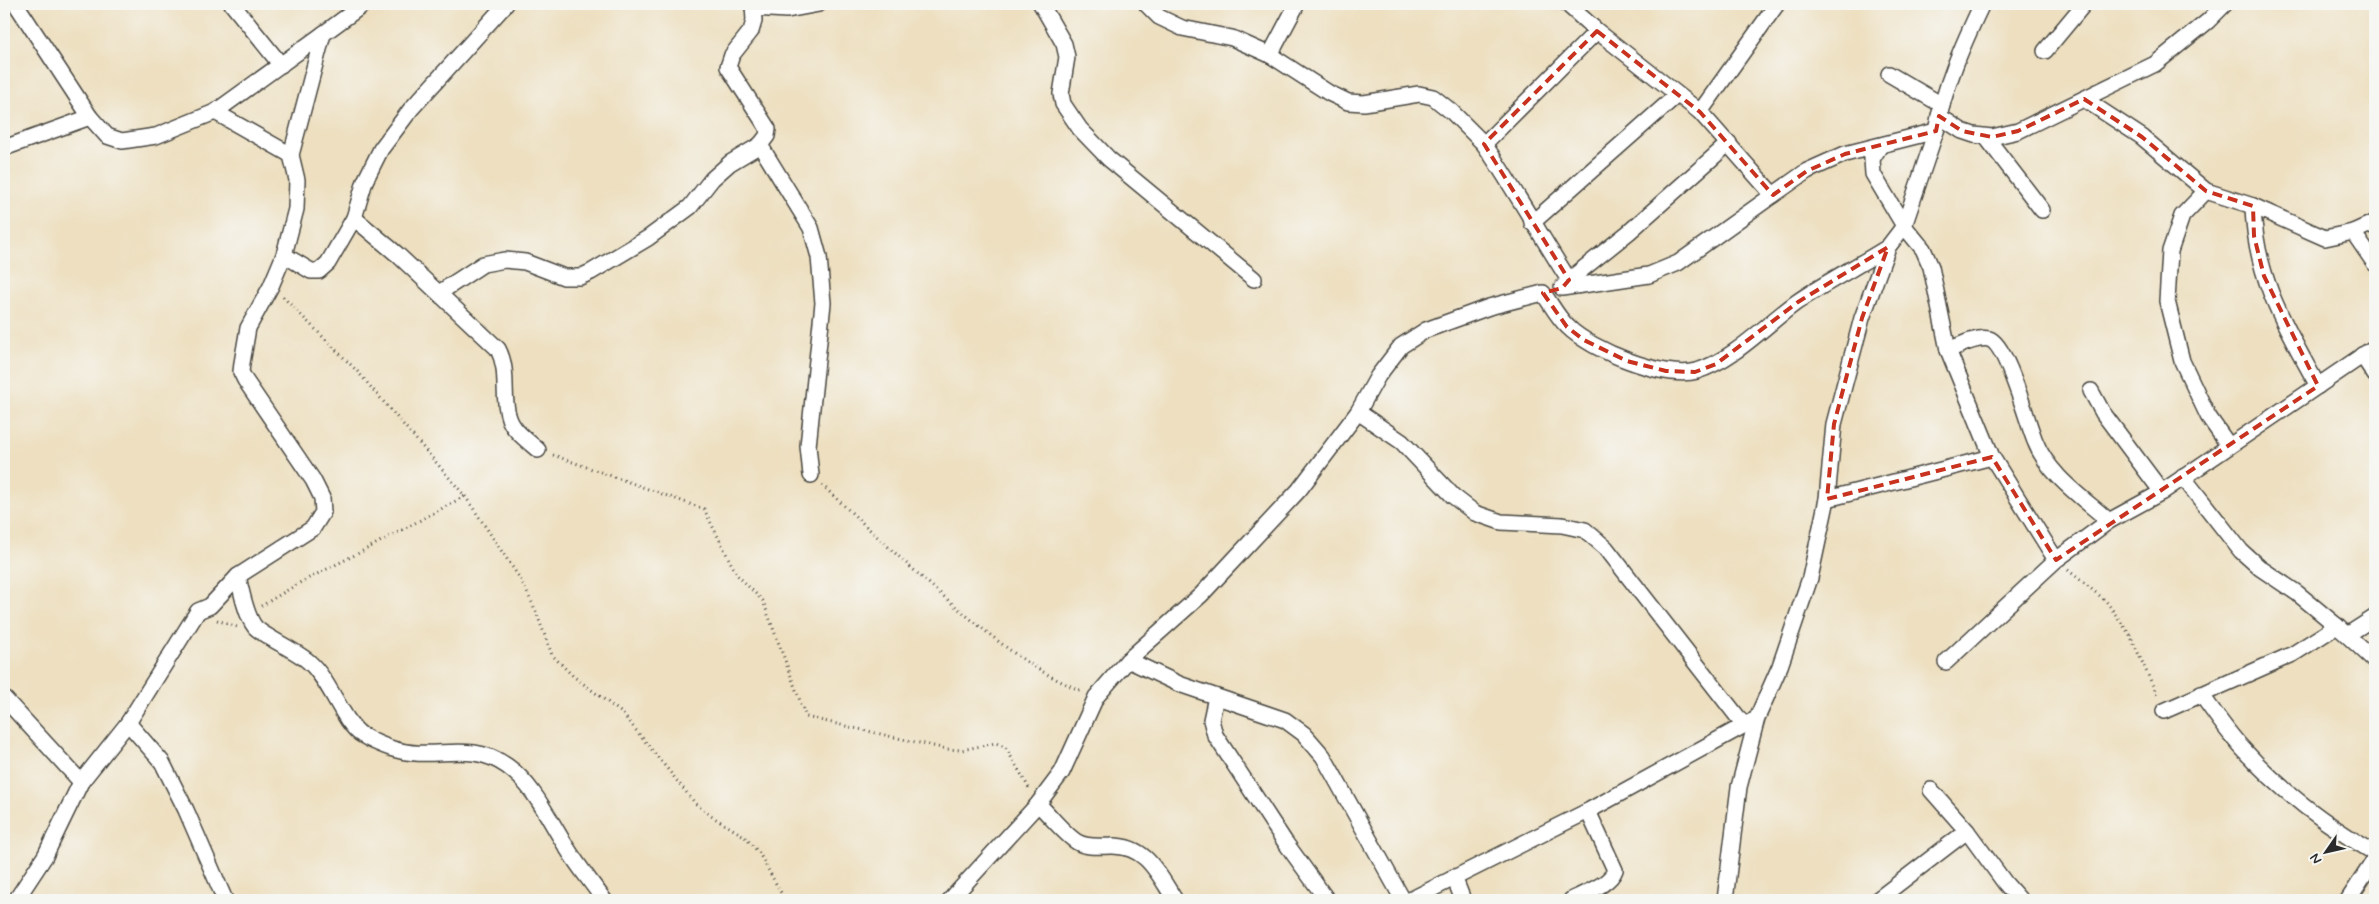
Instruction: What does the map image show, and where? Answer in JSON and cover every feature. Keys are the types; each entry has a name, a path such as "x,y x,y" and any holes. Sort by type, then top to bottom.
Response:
{"street":[{"path":"16,4 90,117 107,136 122,141 156,136 215,112 364,4"},
{"path":"232,4 281,65"},
{"path":"284,255 311,271 323,269 354,218 365,181 381,149 411,109 506,4"},
{"path":"440,293 483,264 505,260 525,262 564,277 580,277 592,272 648,238 690,207 712,178 760,145 767,136 768,129 728,67 732,55 751,31 754,21 753,6 787,10 819,4"},
{"path":"1041,4 1064,44 1067,57 1061,94 1063,104 1080,129 1109,159 1254,279"},
{"path":"1146,4 1159,17 1182,28 1232,38 1270,55 1329,93 1348,102 1364,103 1419,94 1433,97 1452,112 1484,144 1511,184 1565,284"},
{"path":"1270,55 1297,4"},
{"path":"1567,4 1597,32 1700,112 1773,195"},
{"path":"1700,112 1777,4"},
{"path":"1725,900 1739,787 1751,722 1780,666 1810,578 1827,499 1834,424 1862,318 1888,248 1904,226 1963,43 1982,4"},
{"path":"2045,51 2084,4"},
{"path":"1889,74 1939,117 1962,131 1986,137 1999,136 2018,131 2155,64 2208,21 2225,4"},
{"path":"1484,144 1597,32"},
{"path":"16,900 45,856 81,782 128,723 198,611 210,606 238,576 313,528 323,512 322,498 313,480 241,372 248,328 271,286 284,255 298,204 297,180 291,155 323,34"},
{"path":"1532,223 1677,95"},
{"path":"2084,99 2142,138 2206,191 2253,206 2325,238 2353,232 2375,222"},
{"path":"215,112 291,155"},
{"path":"4,148 90,117"},
{"path":"1565,284 1649,275 1678,263 1807,170 1845,154 1880,146 1939,117"},
{"path":"1986,137 2042,210"},
{"path":"950,900 1038,804 1062,772 1096,697 1128,660 1200,595 1299,490 1358,412 1378,376 1401,346 1426,330 1489,308 1544,293 1565,284 1629,232 1729,143"},
{"path":"760,145 811,228 819,257 823,303 808,446 811,474"},
{"path":"1880,146 1872,159 1872,174 1904,226 1923,249 1932,268 1948,350 1992,457 2056,560"},
{"path":"2206,191 2182,216 2170,252 2167,301 2182,361 2208,416 2229,446"},
{"path":"2253,206 2254,236 2264,276 2287,330 2318,386"},
{"path":"354,218 376,235 440,293 498,349 504,360 509,418 517,431 538,450"},
{"path":"2353,232 2375,264"},
{"path":"1544,293 1567,327 1584,340 1627,361 1666,371 1695,372 1716,364 1798,302 1888,248"},
{"path":"1948,350 1981,339 1989,339 1995,342 2009,366 2035,443 2042,457 2054,473 2109,522"},
{"path":"1946,662 2056,560 2109,522 2162,492 2375,347"},
{"path":"2362,356 2375,375"},
{"path":"2091,391 2103,413 2162,492"},
{"path":"1358,412 1402,442 1453,496 1475,513 1501,522 1562,525 1585,530 1606,548 1751,722"},
{"path":"1827,499 1992,457"},
{"path":"2183,477 2241,551 2260,568 2297,593 2342,630 2375,661"},
{"path":"238,576 245,606 252,620 309,662 324,678 349,722 362,735 406,752 442,754 469,751 490,755 508,767 525,782 568,850 604,900"},
{"path":"2164,711 2293,654 2342,630 2375,617"},
{"path":"1128,660 1179,684 1285,720 1304,734 1322,756 1403,900"},
{"path":"2201,694 2241,747 2267,774 2319,817 2375,853"},
{"path":"1216,697 1211,720 1215,735 1285,842 1327,900"},
{"path":"4,698 81,782"},
{"path":"1410,900 1588,811 1751,722"},
{"path":"128,723 162,762 186,810 226,900"},
{"path":"1931,790 1967,832 2020,900"},
{"path":"1038,804 1076,842 1088,846 1115,846 1135,849 1149,860 1175,900"},
{"path":"1571,900 1606,881 1613,875 1615,870 1588,811"},
{"path":"1877,900 1967,832"},
{"path":"2348,900 2375,858"},
{"path":"1454,877 1462,900"}],"path":[{"path":"271,286 358,371 465,496 520,580 536,609 552,655 573,676 622,713 695,802 711,816 744,836 759,853 785,900"},
{"path":"538,450 704,509 737,575 763,601 806,717 946,749 961,750 996,743 1006,748 1038,804"},
{"path":"811,474 913,571 1016,656 1057,680 1096,697"},
{"path":"198,611 234,627 252,620 302,582 359,554 465,496"},
{"path":"2056,560 2106,601 2130,635 2164,711"}],"highlighted area":[{"path":"1597,31 1700,112 1773,195 1807,171 1845,154 1936,131 1939,116 1962,131 1992,137 2018,131 2084,99 2142,137 2206,191 2253,206 2254,236 2264,276 2318,386 2056,560 1992,457 1827,499 1834,424 1862,318 1888,247 1798,302 1716,364 1695,372 1666,371 1627,361 1584,340 1567,327 1543,293 1562,288 1569,280 1484,144"}]}
